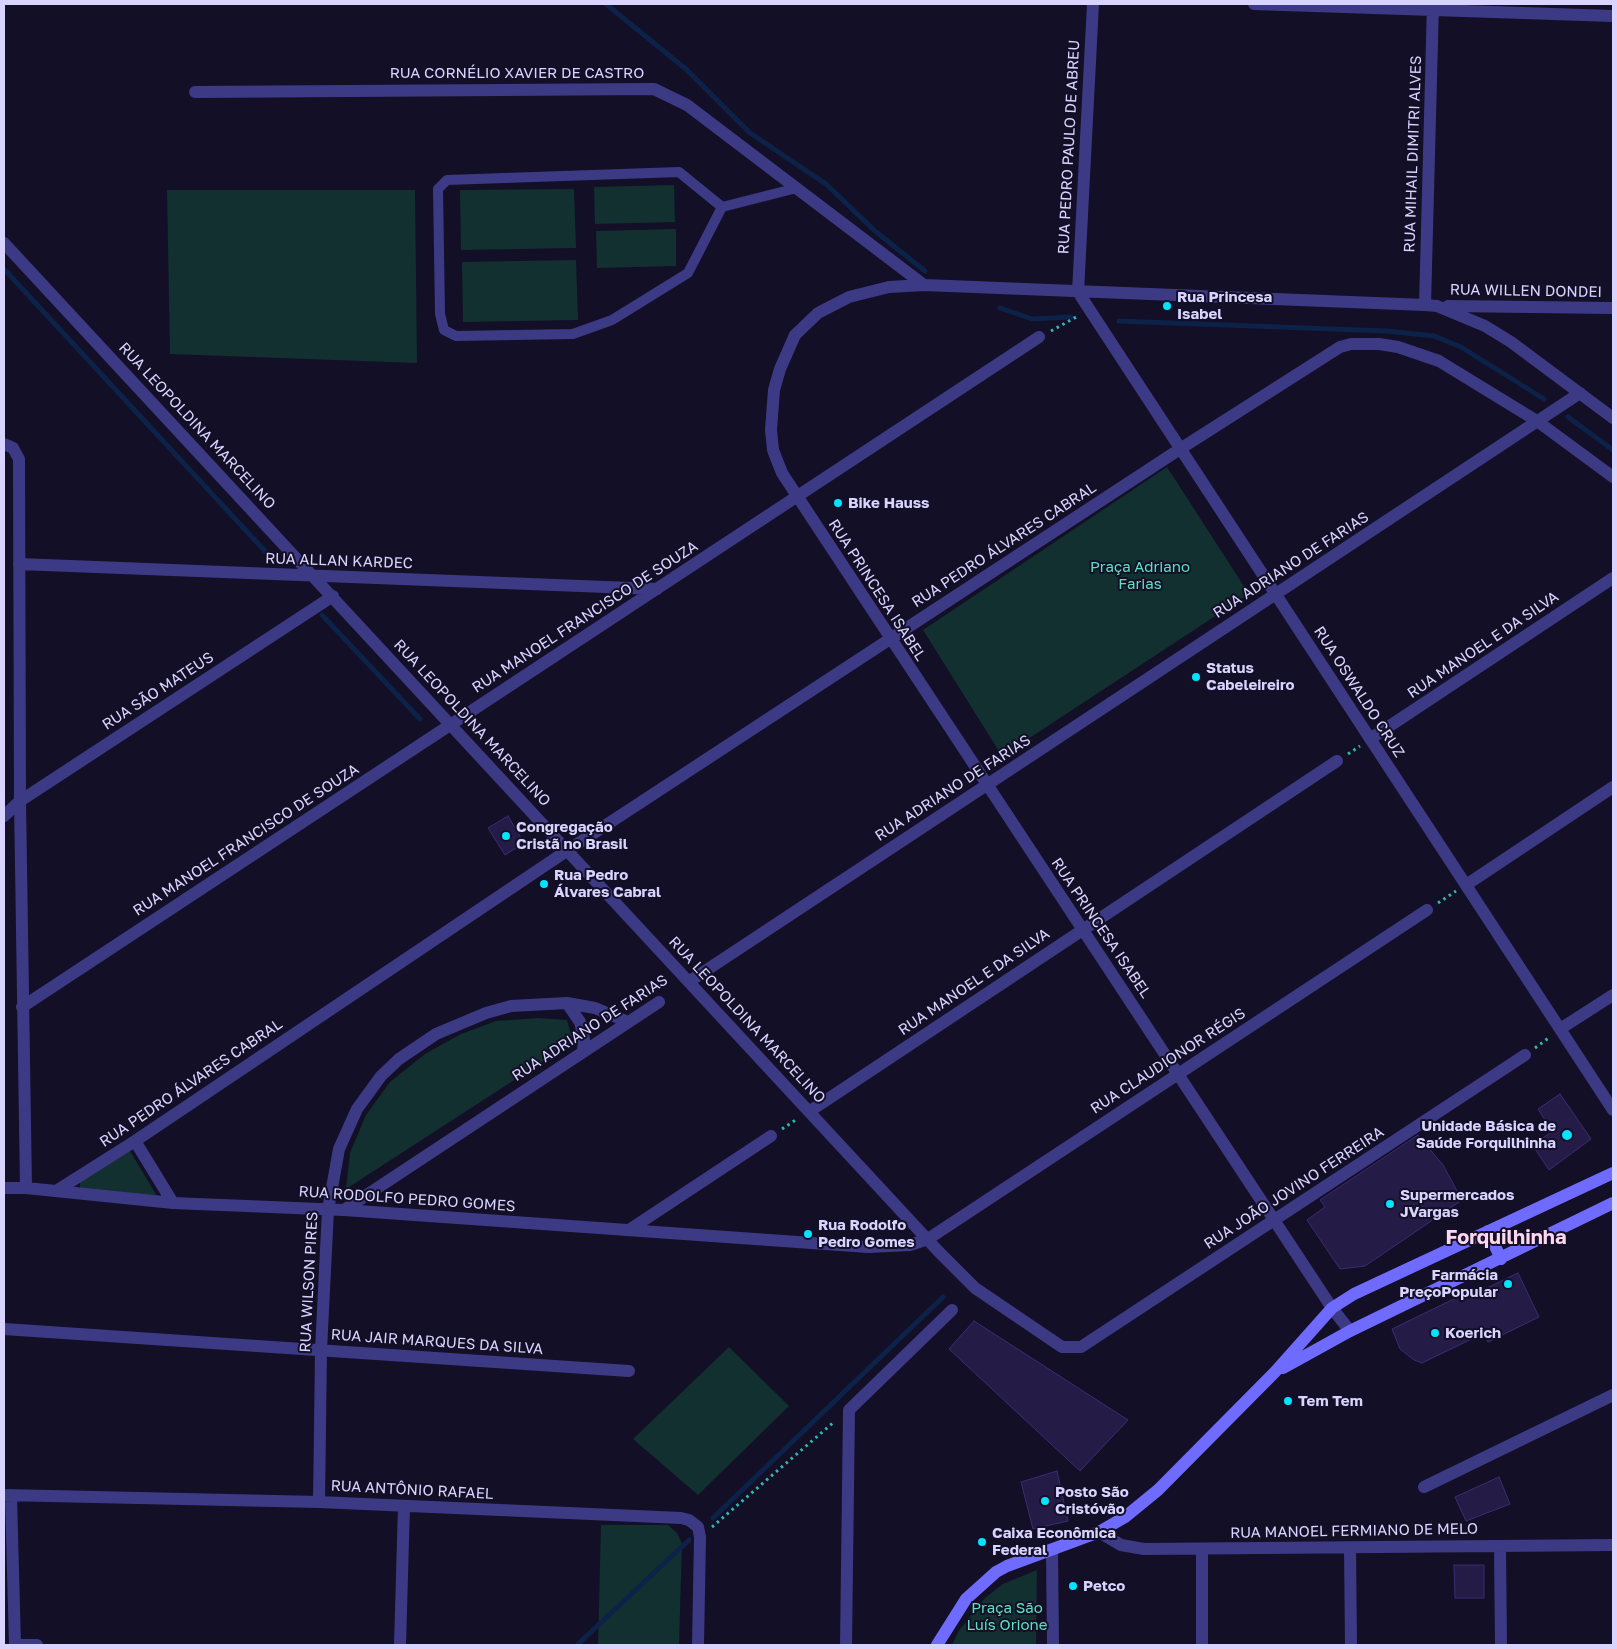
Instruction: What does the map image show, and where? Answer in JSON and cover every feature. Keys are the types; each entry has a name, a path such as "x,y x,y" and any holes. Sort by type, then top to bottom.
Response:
{"main road":[{"path":"937,1645 954,1615 984,1582 1007,1566 1099,1532 1125,1517 1158,1490 1275,1372 1332,1308 1354,1294 1613,1173"},
{"path":"1275,1372 1350,1331 1613,1203"},
{"path":"1488,1231 1500,1259"}],"street":[{"name":"RUA PEDRO PAULO DE ABREU","path":"1078,292 1093,4"},
{"path":"1254,4 1433,7 1613,16"},
{"name":"RUA MIHAIL DIMITRI ALVES","path":"1431,305 1433,7"},
{"name":"RUA CORNÉLIO XAVIER DE CASTRO","path":"195,92 654,89 687,105 924,285"},
{"name":"RUA LEOPOLDINA MARCELINO","path":"4,243 975,1288 1062,1347 1081,1347"},
{"name":"RUA PRINCESA ISABEL","path":"1350,1331 1332,1308 1084,929 986,785 796,497 776,460 771,430 774,390 787,349 795,335 818,313 849,297 889,287 924,285 1431,305"},
{"name":"RUA OSWALDO CRUZ","path":"1078,292 1613,1110"},
{"path":"1431,305 1485,326 1613,418"},
{"name":"RUA WILLEN DONDEI","path":"1431,305 1613,308"},
{"name":"RUA MANOEL FRANCISCO DE SOUZA","path":"22,1007 1039,337"},
{"name":"RUA PEDRO ÁLVARES CABRAL","path":"56,1191 136,1141 568,850 1328,353 1351,344 1398,347 1439,361 1537,421"},
{"name":"RUA ADRIANO DE FARIAS","path":"690,982 1580,393"},
{"path":"1537,421 1613,477"},
{"path":"8,446 19,459 20,801 26,1188"},
{"name":"RUA ALLAN KARDEC","path":"19,564 657,589"},
{"name":"RUA MANOEL E DA SILVA","path":"1370,739 1613,578"},
{"name":"RUA SÃO MATEUS","path":"4,816 20,801 332,596"},
{"name":"RUA MANOEL E DA SILVA","path":"810,1111 1337,761"},
{"path":"1466,885 1613,788"},
{"name":"RUA CLAUDIONOR RÉGIS","path":"928,1239 1427,910"},
{"path":"1560,1029 1613,995"},
{"name":"RUA ADRIANO DE FARIAS","path":"344,1210 659,1002"},
{"path":"566,1003 580,1022 584,1039 583,1052"},
{"name":"RUA WILSON PIRES","path":"319,1502 321,1350 328,1210 333,1174 347,1127 368,1093 399,1059 436,1034 486,1013 511,1006 566,1003 595,1008 628,1022"},
{"name":"RUA JOÃO JOVINO FERREIRA","path":"1081,1347 1525,1055"},
{"path":"630,1230 771,1136"},
{"path":"136,1141 173,1202"},
{"name":"RUA RODOLFO PEDRO GOMES","path":"4,1188 26,1188 173,1202 344,1210 868,1246 910,1245 928,1239"},
{"path":"846,1645 849,1410 952,1310"},
{"name":"RUA JAIR MARQUES DA SILVA","path":"4,1329 629,1371"},
{"path":"1424,1487 1613,1395"},
{"path":"7,1495 15,1645 37,1645"},
{"name":"RUA ANTÔNIO RAFAEL","path":"7,1495 319,1502 681,1518 689,1520 698,1527 700,1537"},
{"path":"400,1645 404,1506"},
{"name":"RUA MANOEL FERMIANO DE MELO","path":"1099,1532 1121,1545 1144,1549 1613,1545"},
{"path":"698,1645 700,1537"},
{"path":"1500,1546 1501,1645"},
{"path":"1350,1548 1352,1645"},
{"path":"1202,1549 1202,1645"},
{"path":"1052,1550 1053,1645"}],"lane":[{"path":"722,207 679,172 446,180 438,189 440,314 444,330 456,336 572,334 612,320 688,273 722,207 797,188"}],"path":[{"path":"1039,337 1089,310"},
{"path":"1337,761 1370,739"},
{"path":"1427,910 1466,885"},
{"path":"1525,1055 1560,1029"},
{"path":"771,1136 810,1111"},
{"path":"700,1537 849,1410"}],"green space":[{"path":"674,185 675,222 595,224 594,187"},
{"path":"574,189 576,248 461,250 460,190"},
{"path":"167,190 415,190 417,363 170,354"},
{"path":"676,229 676,266 597,268 596,231"},
{"path":"576,260 578,320 463,322 462,262"},
{"name":"Praça Adriano Farias","path":"1167,467 1249,594 1002,756 923,630"},
{"path":"538,1018 567,1020 573,1042 346,1189 350,1153 366,1115 390,1082 425,1054 461,1034 496,1021"},
{"path":"130,1151 157,1196 80,1193 80,1182"},
{"path":"729,1347 789,1406 698,1495 633,1439"},
{"path":"601,1525 668,1525 677,1533 682,1544 679,1645 598,1645"},
{"name":"Praça São Luís Orione","path":"1037,1570 1036,1645 952,1645 958,1632 985,1598 1003,1584"}],"building":[{"name":"Congregação Cristã no Brasil","path":"508,816 524,843 505,855 488,828"},
{"name":"Unidade Básica de Saúde Forquilhinha","path":"1560,1094 1591,1139 1549,1170 1533,1146 1552,1131 1538,1109"},
{"name":"Supermercados JVargas","path":"1418,1135 1443,1165 1462,1200 1365,1266 1340,1269 1307,1220 1325,1207 1320,1200"},
{"path":"1518,1273 1539,1317 1488,1342 1484,1333 1422,1363 1414,1360 1400,1349 1392,1329 1460,1296 1462,1300"},
{"path":"974,1321 1128,1420 1080,1471 949,1349"},
{"name":"Posto São Cristóvão","path":"1057,1471 1068,1521 1033,1529 1021,1482"},
{"path":"1499,1477 1510,1504 1466,1521 1455,1497"},
{"path":"1454,1565 1484,1565 1484,1598 1455,1598"}],"waterway":[{"path":"606,4 687,70 750,133 826,184 875,231 925,271"},
{"path":"4,269 275,562"},
{"path":"1000,308 1032,319 1071,317"},
{"path":"1119,321 1387,331 1434,336 1461,347 1544,399"},
{"path":"1568,417 1613,450"},
{"path":"322,615 420,719"},
{"path":"713,1518 943,1297"},
{"path":"578,1644 689,1540"}],"place":[{"name":"Rua Princesa Isabel","path":"1167,306"},
{"name":"Bike Hauss","path":"838,503"},
{"name":"Status Cabeleireiro","path":"1196,677"},
{"name":"Congregação Cristã no Brasil","path":"506,836"},
{"name":"Rua Pedro Álvares Cabral","path":"544,884"},
{"name":"Unidade Básica de Saúde Forquilhinha","path":"1567,1135"},
{"name":"Supermercados JVargas","path":"1390,1204"},
{"name":"Rua Rodolfo Pedro Gomes","path":"808,1234"},
{"name":"Farmácia PreçoPopular","path":"1508,1284"},
{"name":"Koerich","path":"1435,1333"},
{"name":"Tem Tem","path":"1288,1401"},
{"name":"Posto São Cristóvão","path":"1045,1501"},
{"name":"Caixa Econômica Federal","path":"982,1542"},
{"name":"Petco","path":"1073,1586"}],"district":[{"name":"Forquilhinha","path":"1506,1238"}]}
